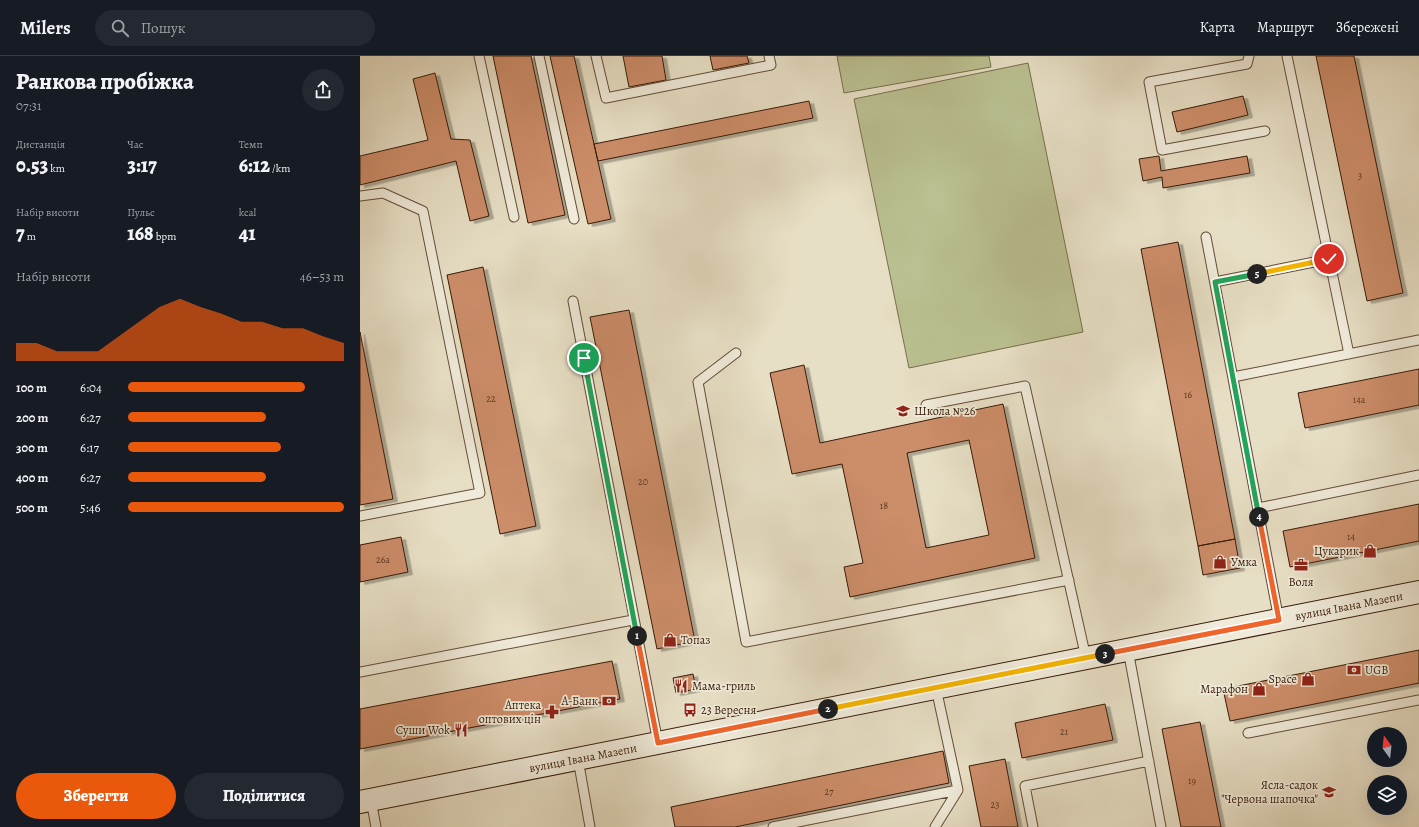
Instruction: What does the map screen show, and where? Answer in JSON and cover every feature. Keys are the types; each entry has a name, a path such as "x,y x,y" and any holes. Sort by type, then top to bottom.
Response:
{"main road":[{"name":"вулиця Івана Мазепи","path":"366,801 1419,592"}],"lane":[{"path":"479,56 514,218"},
{"path":"539,56 574,220"},
{"path":"596,56 606,98 771,65 769,56"},
{"path":"1249,56 1246,64 1149,82 1162,150 1265,131"},
{"path":"1287,56 1349,354"},
{"path":"360,196 383,192 423,211 480,492 360,516"},
{"path":"1206,236 1279,620"},
{"path":"1215,282 1329,259"},
{"path":"573,301 658,743"},
{"path":"1233,377 1419,340"},
{"path":"736,353 698,382 746,642 1069,580"},
{"path":"926,406 1025,386 1086,658"},
{"path":"1258,508 1419,475"},
{"path":"360,672 634,620"},
{"path":"1128,650 1161,827"},
{"path":"935,827 958,790 936,688"},
{"path":"1248,733 1419,700"},
{"path":"578,759 590,827"},
{"path":"1033,827 1025,786 1149,761"},
{"path":"774,827 958,790"},
{"path":"366,801 376,827"}],"green space":[{"path":"837,56 989,56 991,67 844,93"},
{"path":"1028,63 1083,332 909,368 854,99"}],"building":[{"path":"493,56 531,56 565,215 528,223"},
{"path":"550,56 574,56 611,219 588,224"},
{"path":"623,56 662,56 666,80 629,87"},
{"path":"710,56 747,56 749,63 713,70"},
{"path":"1316,56 1354,56 1403,293 1367,301"},
{"path":"435,73 451,139 470,140 489,216 470,221 456,161 360,185 360,156 428,140 413,79"},
{"path":"1243,96 1248,115 1177,132 1172,112"},
{"path":"809,101 813,118 598,161 594,144"},
{"path":"1159,156 1161,171 1247,156 1250,173 1163,188 1162,177 1143,181 1139,159"},
{"path":"1178,242 1235,539 1198,546 1141,249"},
{"path":"483,267 536,526 500,534 447,275"},
{"path":"629,310 695,641 657,649 590,317"},
{"path":"360,332 393,499 360,505"},
{"path":"804,365 820,443 1003,404 1035,558 850,597 844,567 863,563 842,464 792,474 770,373","holes":["969,440 989,535 926,548 907,453"]},
{"path":"1419,369 1419,405 1305,428 1298,393"},
{"path":"1419,504 1419,541 1290,567 1283,531"},
{"path":"401,537 408,572 360,582 360,545"},
{"path":"1235,539 1240,568 1203,575 1198,546"},
{"path":"1419,650 1419,683 1230,721 1223,689"},
{"path":"612,661 620,699 360,749 360,709"},
{"path":"693,674 696,689 676,693 673,678"},
{"path":"1105,704 1113,740 1022,758 1015,723"},
{"path":"1200,722 1221,827 1181,827 1162,729"},
{"path":"943,751 949,783 735,827 675,827 671,807"},
{"path":"1005,759 1018,827 981,827 969,766"}],"place":[{"name":"Школа №26","path":"903,411"},
{"name":"Цукарик","path":"1370,551"},
{"name":"Умка","path":"1220,562"},
{"name":"Воля","path":"1301,565"},
{"name":"Топаз","path":"670,640"},
{"name":"UGB","path":"1354,670"},
{"name":"Space","path":"1308,679"},
{"name":"Мама-гриль","path":"681,686"},
{"name":"Марафон","path":"1259,689"},
{"name":"А-Банк","path":"609,701"},
{"name":"23 Вересня","path":"690,710"},
{"name":"Аптека оптових цін","path":"552,712"},
{"name":"Суши Wok","path":"461,730"},
{"name":"Ясла-садок \"Червона шапочка\"","path":"1329,792"}],"route":[{"path":"584,358 658,743 1279,620 1215,282 1329,259"}]}
